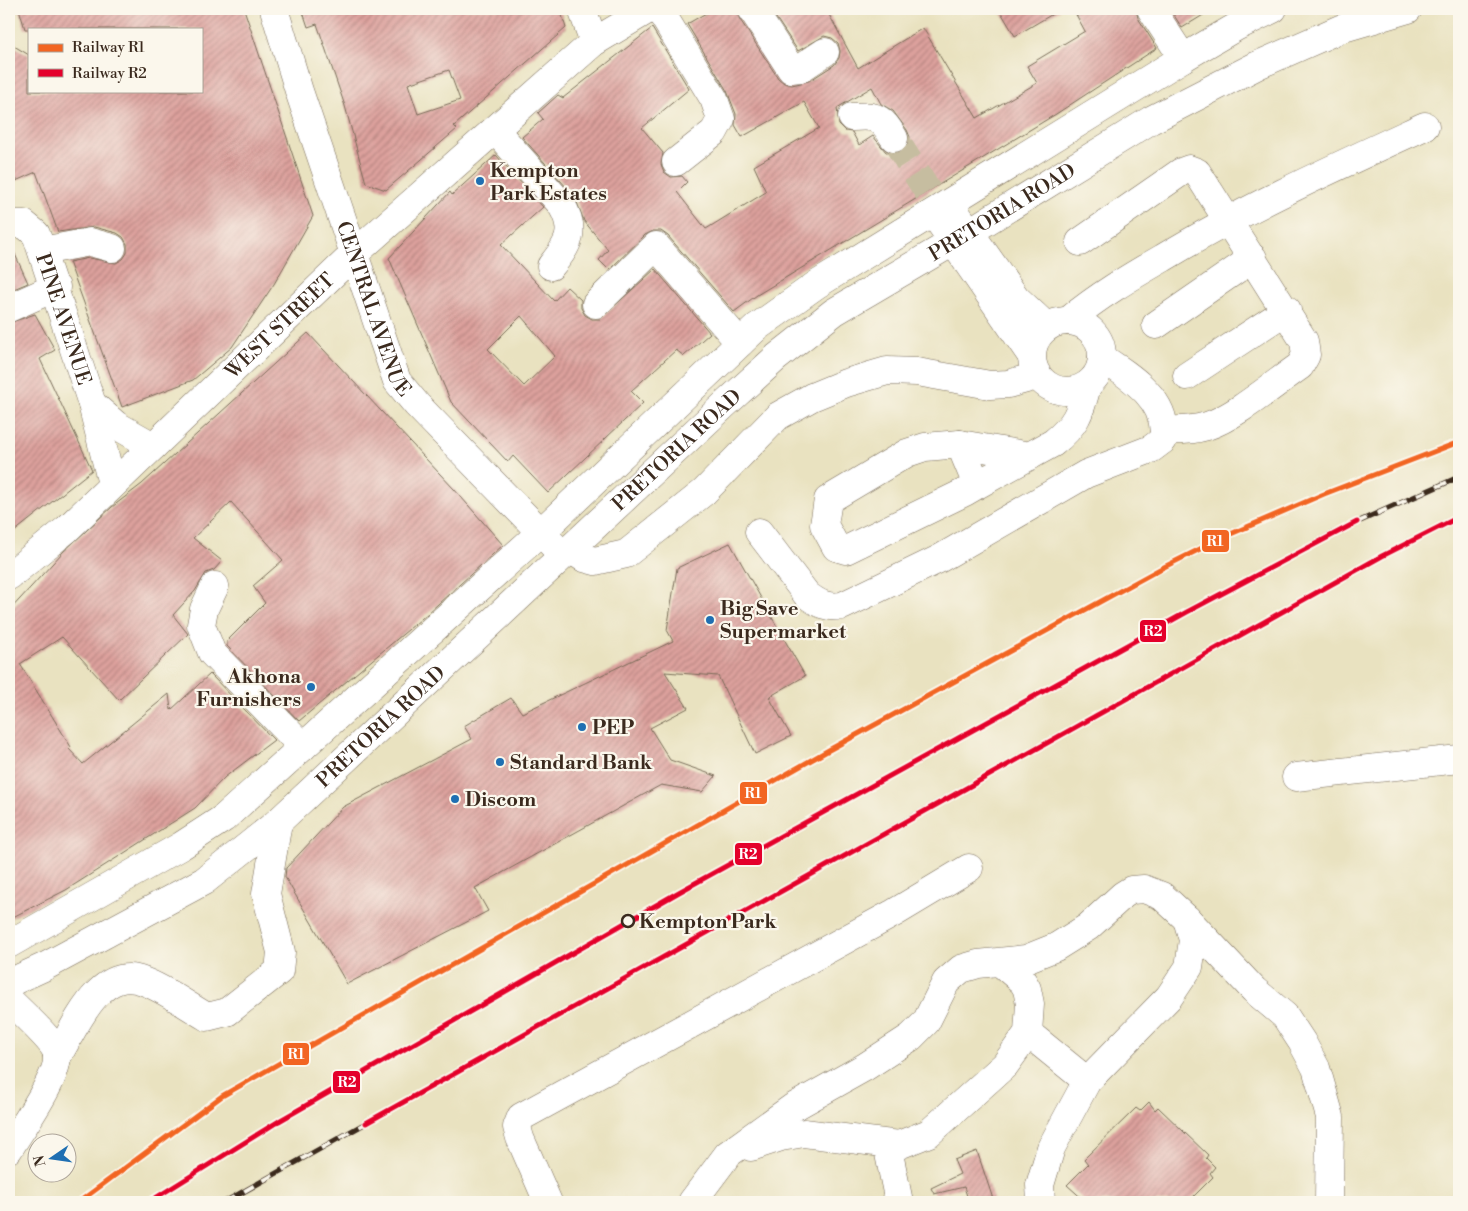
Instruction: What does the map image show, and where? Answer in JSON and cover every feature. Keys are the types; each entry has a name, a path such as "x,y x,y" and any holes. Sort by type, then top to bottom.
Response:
{"main road":[{"name":"CENTRAL AVENUE","path":"274,9 353,255 397,381 416,405 540,533 566,552 595,561 626,554 704,492 778,416 812,397 846,383 887,372 917,372 990,385 1014,383 1034,366"},
{"path":"582,9 594,42"},
{"name":"WEST STREET","path":"9,576 67,529 353,255 594,42 649,9"},
{"path":"659,9 711,94 721,120 714,132 676,162"},
{"path":"752,9 791,69 801,68 825,52"},
{"path":"1151,9 1183,58"},
{"name":"PRETORIA ROAD","path":"9,944 173,851 217,823 540,533 757,327 816,284 937,205 1183,58 1273,9"},
{"path":"1340,30 1365,9"},
{"name":"PRETORIA ROAD","path":"9,983 46,966 204,881 278,822 777,357 834,312 962,237 1150,120 1258,65 1340,30 1408,9"},
{"path":"852,117 868,116 880,119 894,138"},
{"path":"1034,366 1033,344 1057,324 1099,296 1229,220 1295,186 1426,126"},
{"path":"495,130 561,204 568,215 570,232 565,250 550,266"},
{"path":"1080,242 1180,172 1189,170 1197,172 1287,310 1304,341 1306,355 1300,366 1235,411 1209,425 1186,431 1164,430"},
{"path":"759,532 807,595 817,603 825,606 842,606 939,559 1086,474 1151,449 1162,440 1164,430 1158,409 1146,391 1099,347 1079,323 1057,324 1016,298 962,237 937,205"},
{"path":"9,224 24,224 39,242 90,242 112,248"},
{"path":"962,237 1045,384 1074,389 1098,374 1099,347 1114,287"},
{"name":"PINE AVENUE","path":"39,242 56,287 92,404 112,484"},
{"path":"596,304 656,246 740,343"},
{"path":"1156,325 1253,258"},
{"path":"9,308 56,287"},
{"path":"1186,376 1287,310"},
{"path":"1030,456 960,444 925,447 907,453 828,500 824,525 836,547 846,550 1030,456 1053,443 1067,430 1074,389"},
{"name":"PINE AVENUE","path":"92,404 116,425 153,446"},
{"path":"960,444 976,485"},
{"path":"215,586 204,609 201,625 212,653 303,747"},
{"path":"1296,776 1459,758"},
{"path":"9,1150 49,1084 57,1058 97,993 112,981 126,978 143,981 207,1017 227,1012 279,971 281,952 266,894 278,822"},
{"path":"548,1202 520,1138 517,1127 521,1117 894,913 969,868"},
{"path":"692,1202 728,1154 792,1108 865,1067 911,1037 926,1022 946,982 961,969 978,964 1026,959 1056,947 1088,927 1122,895 1131,890 1144,889 1162,896 1187,919 1254,990 1285,1016 1316,1068 1330,1116 1329,1202"},
{"path":"1041,1202 1040,1185 1051,1148 1087,1081 1181,981 1192,953 1192,940 1187,919"},
{"path":"728,1154 782,1137 804,1133 899,1145 929,1133 1005,1065 1028,1033 1030,1004 1027,989 1023,982 1001,962"},
{"path":"9,1000 54,1046 57,1058"},
{"path":"1028,1033 1087,1081"},
{"path":"887,1144 899,1202"}],"building":[{"path":"19,9 244,9 313,216 274,284 232,347 193,380 122,407 69,262 89,258 116,263 123,259 127,253 127,244 123,237 117,233 94,227 58,232 36,172 9,184 9,43 28,54 28,92 202,92 202,28 25,29"},
{"path":"302,9 560,9 566,28 454,126 457,129 386,190 366,183 345,106 317,24 308,27","holes":["449,70 460,100 418,114 408,84"]},
{"path":"713,9 737,9 739,18 778,78 784,83 792,85 809,81 834,65 839,58 838,43 832,38 824,36 798,51 770,9 826,9 858,68 923,28 977,118 1037,83 1027,66 1085,31 1073,9 1136,9 1138,18 1157,48 1056,114 757,295 734,312 668,236 661,231 653,231 645,235 609,270 599,260 608,250 584,221 575,197 522,137 543,119 538,113 558,95 563,98 652,28 689,89 642,128 663,153 661,164 664,172 671,177 682,176 687,182 677,192 706,229 766,192 754,166 819,128 804,102 742,137 735,125 736,114 727,91 687,24","holes":["872,87 881,104 893,111 910,137 908,145 902,151 894,154 886,152 873,136 859,145 852,132 845,131 839,125 837,108"]},
{"path":"999,9 1061,9 1015,36"},
{"path":"1170,9 1213,9 1182,28"},
{"path":"496,155 543,207 501,245 554,301 567,287 581,300 581,308 585,315 592,319 600,319 655,269 710,333 684,356 676,350 631,391 643,403 548,493 513,456 508,462 451,402 389,258 450,192 452,195","holes":["521,316 555,356 524,386 488,349"]},
{"path":"9,241 28,283 9,291"},
{"path":"35,314 55,350 40,359 92,470 9,536 9,323"},
{"path":"308,333 454,489 503,545 427,614 299,721 227,646 227,641 265,603 253,586 283,560 231,502 193,538 222,561 214,570 206,573 195,591 173,615 188,634 119,700 62,637 20,664 71,747 69,749 83,764 169,694 171,710 210,674 274,740 225,777 195,808 66,890 9,919 9,611 63,552 112,507 142,484"},
{"path":"730,543 805,676 769,697 791,736 755,754 718,676 665,672 688,708 650,728 670,760 716,776 702,792 661,785 475,888 488,911 347,984 285,877 286,868 343,807 472,739 464,726 511,698 522,713 673,641 667,630 677,568"},
{"path":"1149,1102 1155,1110 1158,1107 1208,1155 1206,1158 1215,1167 1210,1173 1213,1177 1188,1202 1086,1202 1067,1185 1088,1164 1084,1159 1136,1108 1140,1111"},
{"path":"977,1151 994,1202 969,1202 964,1187 934,1194 931,1188 960,1174 954,1160"}],"tunnel":[{"path":"894,138 928,192"}],"railway":[{"path":"79,1202 222,1096 827,751 1160,569 1226,536 1324,494 1459,442"},
{"path":"149,1202 279,1121 679,892 1333,533 1459,477"},
{"path":"225,1202 908,819 1382,556 1459,517"}],"rail line":[{"name":"R1","path":"79,1202 222,1096 827,751 1160,569 1226,536 1324,494 1459,442"},
{"name":"R2","path":"366,1123 1382,556 1459,517"},
{"name":"R2","path":"149,1202 279,1121 679,892 1187,612 1357,522"}],"place":[{"name":"Kempton Park Estates","path":"480,181"},
{"name":"Big Save Supermarket","path":"710,620"},
{"name":"Akhona Furnishers","path":"311,687"},
{"name":"PEP","path":"582,727"},
{"name":"Standard Bank","path":"500,762"},
{"name":"Discom","path":"455,799"},
{"name":"Kempton Park","path":"628,921"}]}
